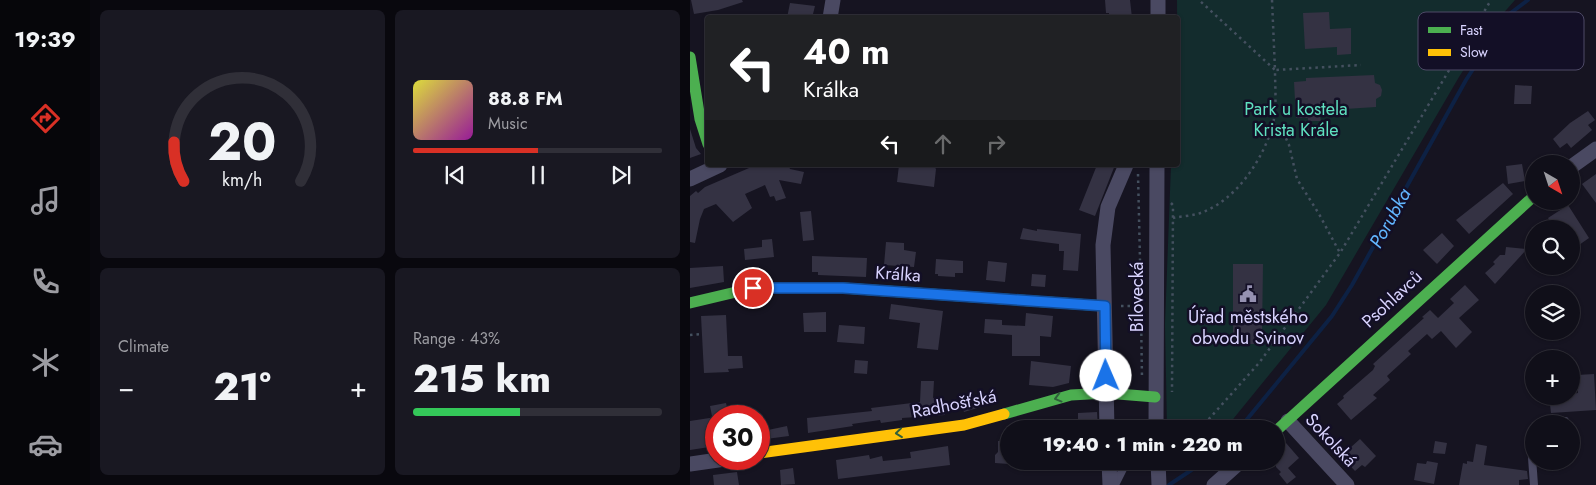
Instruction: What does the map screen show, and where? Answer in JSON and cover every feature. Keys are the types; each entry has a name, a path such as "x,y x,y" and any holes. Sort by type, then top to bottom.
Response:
{"street":[{"path":"830,15 833,0"},
{"path":"1158,0 1158,15"},
{"path":"690,57 700,119 705,135"},
{"path":"1580,161 1596,148"},
{"path":"690,179 714,167"},
{"path":"1108,420 1104,245 1108,207 1125,167"},
{"name":"Bílovecká","path":"1155,420 1152,397 1157,167"},
{"name":"Psohlavců","path":"1285,423 1525,204"},
{"name":"Králka","path":"690,303 753,288 843,288 1105,306"},
{"name":"Radhošťská","path":"770,451 964,424 1071,395 1106,393 1152,397"},
{"name":"Sokolská","path":"1285,429 1347,485"},
{"path":"690,464 705,462"},
{"path":"1109,470 1110,485"},
{"path":"1214,485 1232,470"}],"lane":[{"path":"1115,485 1122,470"},
{"path":"1533,470 1534,485"}],"path":[{"path":"1199,0 1275,70 1361,65"},
{"path":"1173,218 1203,212 1226,198 1247,178 1260,154 1273,124 1275,102 1272,0"},
{"path":"1484,12 1491,0"},
{"path":"1208,420 1259,363 1340,253 1449,70"},
{"path":"1273,124 1284,134 1289,145 1298,179 1340,253"},
{"path":"1138,167 1141,306 1140,373 1152,397"},
{"path":"690,335 702,334"}],"green space":[{"name":"Park u kostela Krista Krále","path":"1177,0 1515,0 1504,12 1418,12 1418,70 1464,70 1326,305 1232,420 1167,420 1165,324 1171,167 1180,167 1180,15 1177,15"}],"building":[{"path":"691,0 742,0 743,2 718,10 694,14"},
{"path":"1105,0 1130,0 1132,15 1109,15 1109,13 1106,13"},
{"path":"790,3 815,6 813,15 788,15"},
{"path":"1329,12 1330,29 1351,28 1351,54 1337,55 1337,47 1305,49 1303,13"},
{"path":"1374,75 1375,83 1380,85 1382,90 1381,96 1376,99 1376,107 1345,109 1345,114 1320,116 1321,121 1308,121 1308,118 1296,118 1294,82 1306,81 1306,78"},
{"path":"1515,85 1532,86 1531,104 1514,104"},
{"path":"1588,111 1595,120 1588,125 1592,130 1571,148 1567,143 1560,148 1553,139 1570,123"},
{"path":"690,129 696,148 701,154 690,158"},
{"path":"1522,164 1525,181 1508,184 1506,166"},
{"path":"751,167 789,167 790,169 804,172 801,184 779,180 786,198 776,201 774,196 770,197 765,185 745,194 752,208 733,222 716,204 704,209 695,243 690,242 690,196 696,191 698,193 705,187"},
{"path":"899,167 934,167 936,169 934,187 897,182"},
{"path":"1096,167 1114,167 1095,216 1079,210"},
{"path":"1596,174 1596,203 1582,184"},
{"path":"1503,183 1513,194 1469,234 1456,220"},
{"path":"1560,210 1571,210 1578,220 1549,220 1548,218"},
{"path":"811,211 814,240 803,241 800,212"},
{"path":"1580,224 1589,238 1580,244"},
{"path":"1023,228 1037,231 1037,229 1081,234 1078,271 1063,270 1064,251 1059,251 1059,244 1020,239"},
{"path":"1442,233 1454,246 1437,264 1423,250"},
{"path":"772,239 774,257 745,260 744,249 762,247 762,240"},
{"path":"886,242 904,243 904,250 916,252 914,267 884,265"},
{"path":"1506,247 1525,249 1525,251 1495,284 1485,273 1495,264 1493,262 1500,255 1505,255"},
{"path":"812,256 867,258 866,277 818,275 818,272 812,272"},
{"path":"936,259 963,261 963,273 955,273 955,277 938,276 938,274 935,274"},
{"path":"988,261 1007,263 1005,282 986,280"},
{"path":"1233,264 1263,264 1262,334 1284,335 1284,344 1247,344 1247,335 1233,335"},
{"path":"723,266 724,282 690,288 690,268"},
{"path":"1032,274 1046,275 1045,287 1031,286"},
{"path":"1465,285 1479,300 1459,318 1472,332 1456,348 1441,331 1432,339 1427,334 1408,351 1411,354 1387,376 1390,380 1373,395 1377,398 1351,420 1337,404 1344,398 1343,396 1373,370 1375,366 1373,364 1424,318 1422,317 1430,310 1438,318 1454,303 1450,299"},
{"path":"891,304 943,311 938,350 917,348 920,323 889,319"},
{"path":"826,312 826,332 804,332 803,313"},
{"path":"1026,313 1053,316 1051,337 1040,336 1040,356 1012,356 1012,335 984,333 985,319 1002,320 1002,325 1025,326"},
{"path":"726,315 728,356 742,356 743,368 728,369 729,372 704,373 701,316"},
{"path":"839,325 865,327 864,344 837,342"},
{"path":"855,360 868,361 867,374 854,373"},
{"path":"1031,361 1071,366 1069,383 1053,387 1029,385"},
{"path":"1594,374 1596,410 1551,413 1550,405 1580,405 1580,375"},
{"path":"921,381 934,381 933,398 937,397 938,402 943,402 945,415 902,418 902,420 881,423 880,420 808,433 807,418 872,411 871,408 920,402"},
{"path":"981,394 984,406 964,412 960,401"},
{"path":"1097,412 1097,420 1078,420 1078,413"},
{"path":"705,419 705,448 690,450 690,421"},
{"path":"787,426 789,436 770,439 770,430"},
{"path":"1360,439 1376,456 1365,467 1362,465 1355,471 1341,456"},
{"path":"998,441 1000,441 1000,463 995,463 995,455 998,452"},
{"path":"1435,441 1447,443 1445,454 1433,453"},
{"path":"1285,444 1299,458 1288,468 1296,477 1287,484 1279,474 1281,472 1279,470 1285,470"},
{"path":"1476,444 1487,446 1484,465 1527,471 1528,479 1519,480 1519,485 1459,485 1463,463 1467,464 1467,461 1473,462"},
{"path":"948,446 950,465 838,479 836,460 869,455 870,459 882,456 883,461 911,458 910,452"},
{"path":"1427,461 1438,463 1434,484 1414,480 1417,463 1426,464"},
{"path":"793,468 795,484 781,485 780,470"},
{"path":"737,472 739,485 714,485 713,475"}],"waterway":[{"name":"Porubka","path":"1512,12 1528,0"},
{"name":"Porubka","path":"1246,420 1332,316 1352,285 1472,70"},
{"name":"Porubka","path":"1169,485 1192,470"}],"traffic: fast":[{"path":"690,57 700,119 705,135"},
{"path":"1285,423 1525,204"},
{"path":"690,303 753,288 843,288 1105,306"},
{"path":"1004,414 1071,395 1106,393 1155,397"}],"traffic: slow":[{"path":"770,451 964,425 1004,414"}],"place":[{"name":"Úřad městského obvodu Svinov","path":"1248,294"}],"route":[{"path":"753,288 843,288 1105,306 1106,376"}]}
